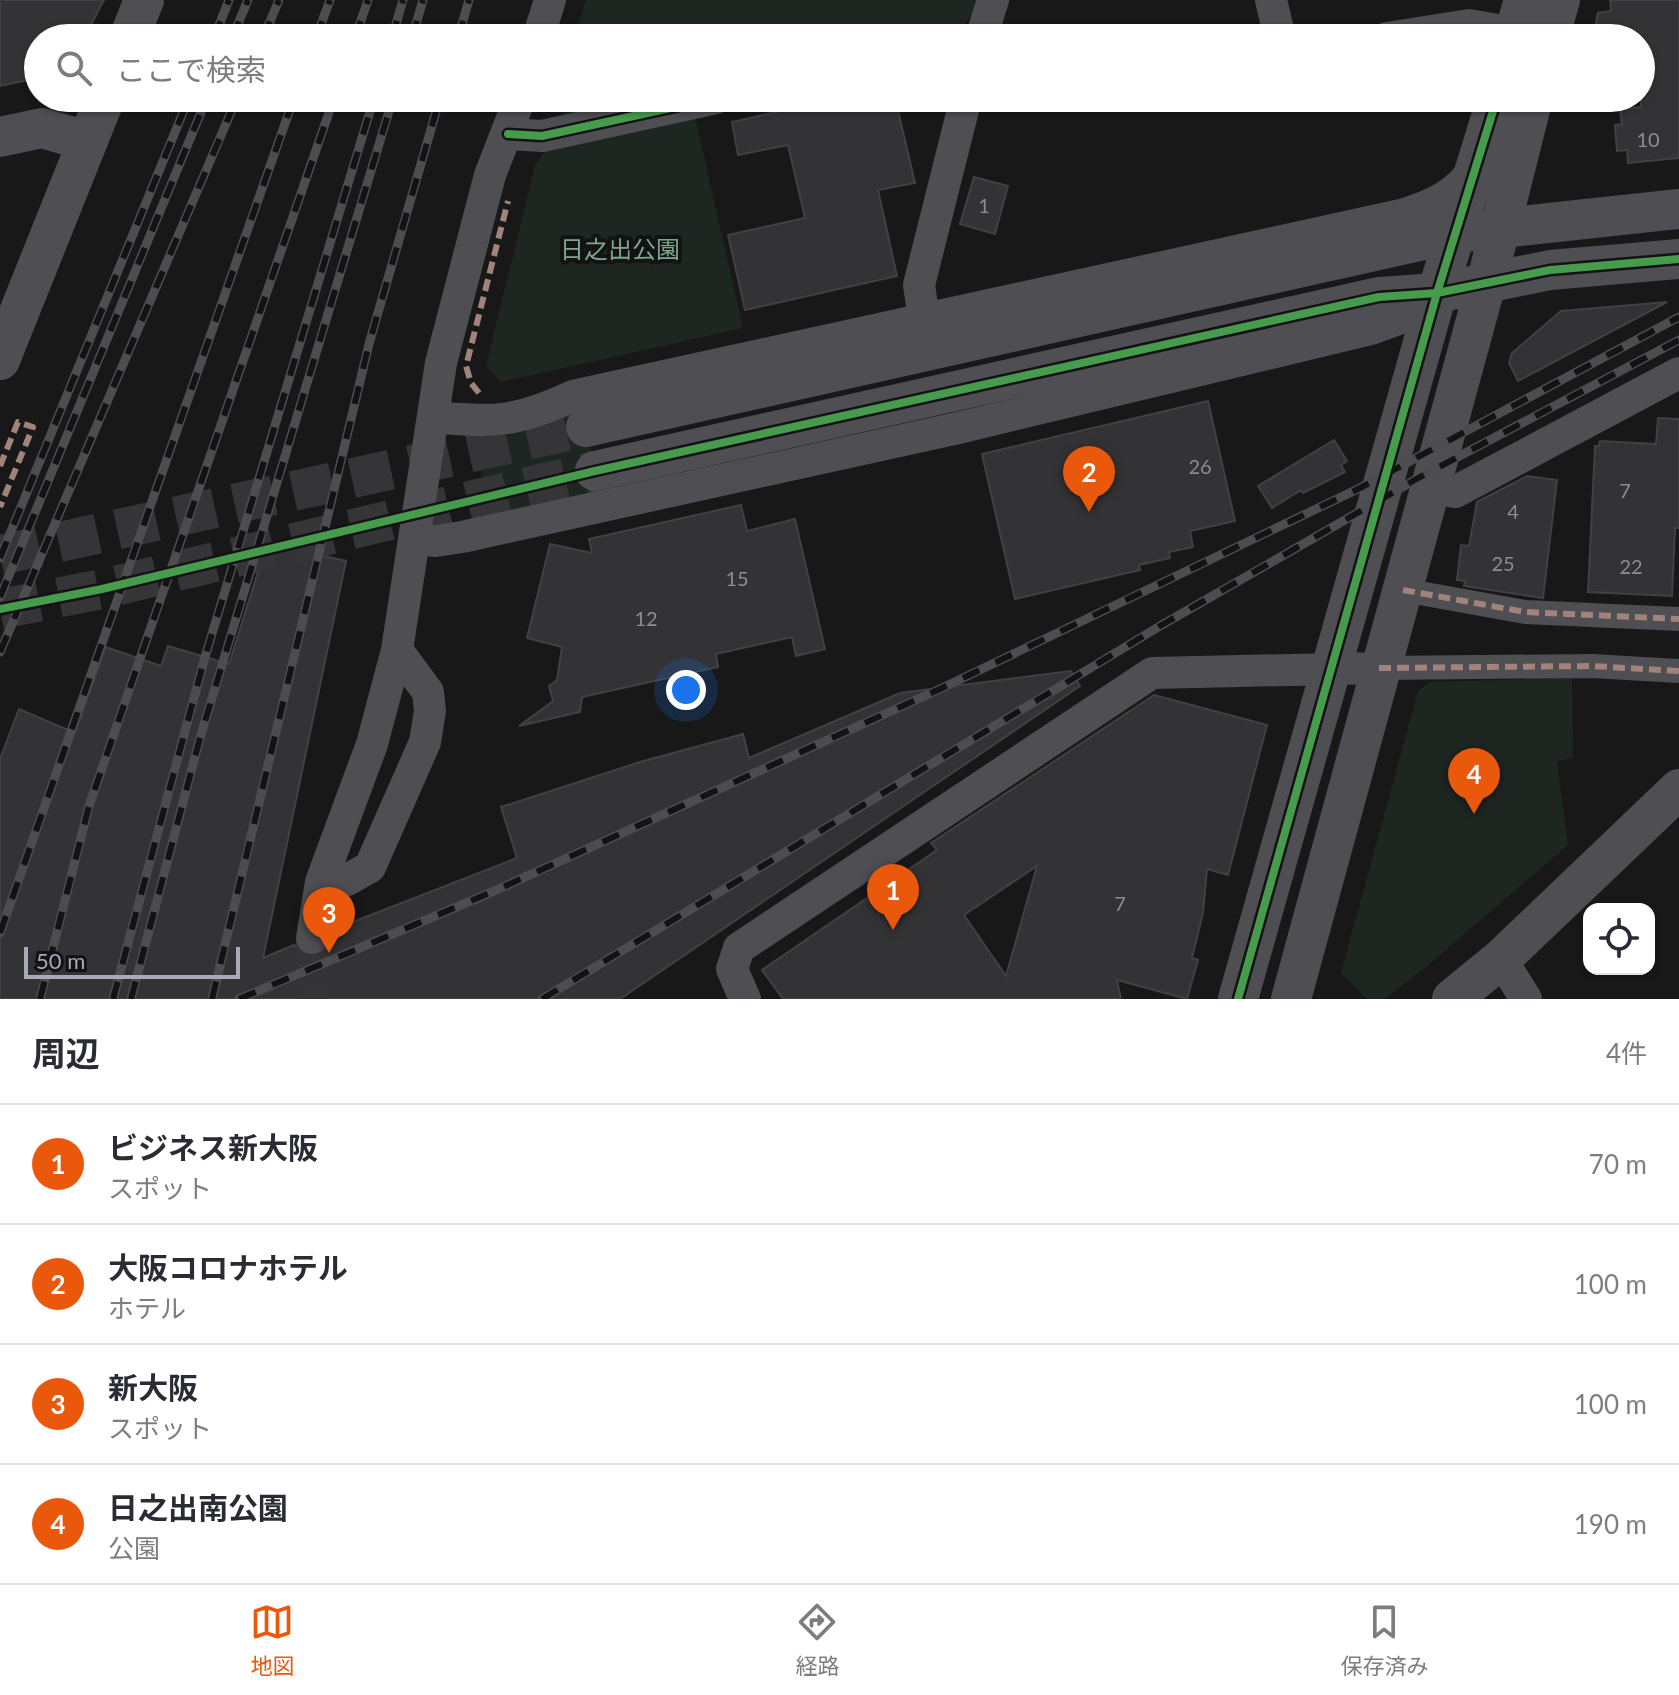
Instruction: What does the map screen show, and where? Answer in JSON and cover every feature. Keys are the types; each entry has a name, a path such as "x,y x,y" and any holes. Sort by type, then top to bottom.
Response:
{"street":[{"path":"135,24 144,0"},
{"path":"542,24 550,0"},
{"path":"985,24 993,0"},
{"path":"1271,0 1277,24"},
{"path":"1529,24 1560,0"},
{"path":"0,360 99,112"},
{"path":"312,938 321,882 372,744 397,650 441,363 490,175 515,112"},
{"path":"508,134 542,136 652,112"},
{"path":"924,319 919,285 962,112"},
{"path":"1238,999 1437,293 1493,112"},
{"path":"1291,999 1487,280 1529,112"},
{"path":"0,137 42,128 87,141"},
{"path":"433,417 497,422 532,415 573,396 1423,209 1459,189 1478,164"},
{"path":"586,427 1455,233 1679,209"},
{"path":"595,471 1379,297 1437,293 1487,280 1550,270 1679,259"},
{"path":"414,539 435,541 462,537 1051,406 1371,329 1404,317 1437,293"},
{"path":"1430,487 1455,492 1679,373"},
{"path":"1403,590 1525,612 1679,619"},
{"path":"321,882 347,880 370,867 425,742 430,711 428,692 397,650"},
{"path":"745,999 732,969 739,948 1152,673 1205,669 1332,671 1592,666 1679,671"},
{"path":"1452,999 1501,959 1679,789"},
{"path":"1501,959 1526,999"}],"green space":[{"path":"586,0 977,0 964,24 579,24"},
{"path":"561,112 595,112 567,118"},
{"name":"日之出公園","path":"695,117 743,328 501,382 486,366 535,165 549,146"},
{"path":"581,406 600,492 481,518 477,497 488,439 536,429"},
{"path":"1572,678 1573,758 1557,761 1568,845 1426,967 1384,999 1367,999 1341,973 1418,691 1430,682"}],"building":[{"path":"0,0 104,0 91,24 24,24 24,81 0,86"},
{"path":"1610,0 1679,0 1679,158 1628,163 1627,150 1617,151 1615,125 1622,124 1620,112 1655,112 1655,24 1596,24 1598,13 1611,11"},
{"path":"776,112 898,112 915,183 878,190 897,276 745,310 728,235 805,218 788,145 738,155 732,122"},
{"path":"974,177 1008,186 995,234 960,224"},
{"path":"1667,302 1518,381 1509,363 1512,353 1561,311"},
{"path":"1208,401 1235,521 1190,531 1193,547 1169,552 1170,558 1139,565 1140,570 1015,599 982,454"},
{"path":"1658,418 1679,419 1679,528 1675,528 1672,596 1588,592 1595,446 1599,446 1600,441 1656,444"},
{"path":"1334,440 1347,461 1341,465 1345,472 1303,493 1301,490 1272,508 1258,486"},
{"path":"1527,476 1557,480 1543,598 1464,586 1465,581 1457,580 1461,545 1469,546 1477,502"},
{"path":"741,505 747,531 795,519 825,649 796,656 792,637 716,654 718,667 582,697 580,712 519,726 553,701 549,686 557,680 562,647 527,638 550,544 592,553 589,539"},
{"path":"267,543 346,561 263,958 294,945 308,957 319,955 327,949 332,930 517,858 501,807 640,762 743,734 749,758 900,693 1071,671 1080,686 620,999 0,999 0,759 19,709 75,733 106,647 161,666 168,646 229,664"},
{"path":"1154,695 1267,725 1228,875 1207,869 1203,913 1192,958 1198,960 1187,999 1117,980 1121,999 783,999 762,970 937,850 931,843","holes":["1037,866 1006,976 964,915"]}],"tunnel":[{"path":"0,555 586,427"},
{"path":"0,609 102,589 595,471"},
{"path":"312,938 313,999"}],"railway":[{"path":"220,24 229,0"},
{"path":"238,24 248,0"},
{"path":"269,24 279,0"},
{"path":"321,24 330,0"},
{"path":"360,24 368,0"},
{"path":"396,24 403,0"},
{"path":"416,24 423,0"},
{"path":"462,24 469,0"},
{"path":"0,558 183,112"},
{"path":"0,597 201,112"},
{"path":"0,652 231,112"},
{"path":"0,933 289,112"},
{"path":"40,999 89,806 329,112"},
{"path":"113,999 205,657 370,112"},
{"path":"131,999 200,738 389,112"},
{"path":"212,999 369,344 436,112"},
{"path":"239,999 492,892 940,689 1360,488 1679,317"},
{"path":"542,999 1160,626 1420,477 1679,340"}],"marked path":[{"path":"479,393 471,383 466,366 508,201"},
{"path":"0,466 18,422 33,427 0,507"},
{"path":"1403,590 1525,612 1679,619"},
{"path":"1379,668 1592,666 1679,671"}],"cycle path":[{"path":"508,134 542,136 652,112"},
{"path":"1238,999 1437,293 1493,112"},
{"path":"0,609 102,589 595,471 1379,297 1437,293 1550,270 1679,259"}],"place":[{"name":"大阪コロナホテル","path":"1089,512"},
{"name":"日之出南公園","path":"1474,814"},
{"name":"ビジネス新大阪","path":"893,930"},
{"name":"新大阪","path":"329,953"}]}
